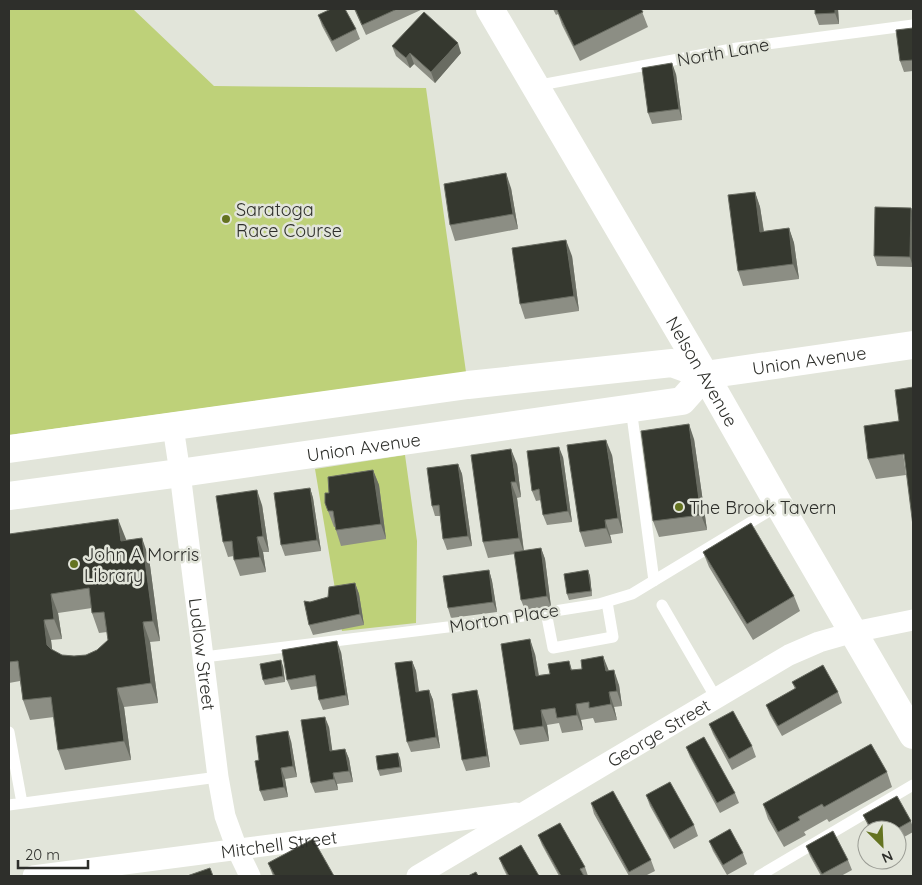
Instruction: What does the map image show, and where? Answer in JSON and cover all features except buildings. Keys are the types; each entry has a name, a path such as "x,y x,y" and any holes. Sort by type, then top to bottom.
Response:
{"main road":[{"name":"Nelson Avenue","path":"490,9 706,374 779,506 913,735"},
{"name":"Union Avenue","path":"9,449 468,385 672,363 706,374 913,345"},
{"name":"Union Avenue","path":"9,496 682,401 706,374"}],"street":[{"name":"Ludlow Street","path":"173,427 218,777 226,816 250,876"},
{"name":"George Street","path":"417,876 789,655 819,642 854,632 913,620"},
{"name":"Mitchell Street","path":"33,876 525,811"}],"lane":[{"name":"North Lane","path":"535,86 737,48 913,25"},
{"path":"631,408 654,581"},
{"name":"Morton Place","path":"204,657 463,625 607,602 632,594 779,506"},
{"path":"546,612 552,648 613,637 607,602"},
{"path":"662,605 716,698"},
{"path":"9,732 22,803"},
{"path":"9,805 218,777"},
{"path":"759,876 913,785"}],"green space":[{"name":"Saratoga Race Course","path":"9,9 133,9 214,86 426,88 466,372 9,435"},
{"path":"405,455 417,541 416,623 342,631 315,469"}],"place":[{"name":"Saratoga Race Course","path":"226,219"},
{"name":"The Brook Tavern","path":"679,507"},
{"name":"John A Morris Library","path":"74,564"}]}
